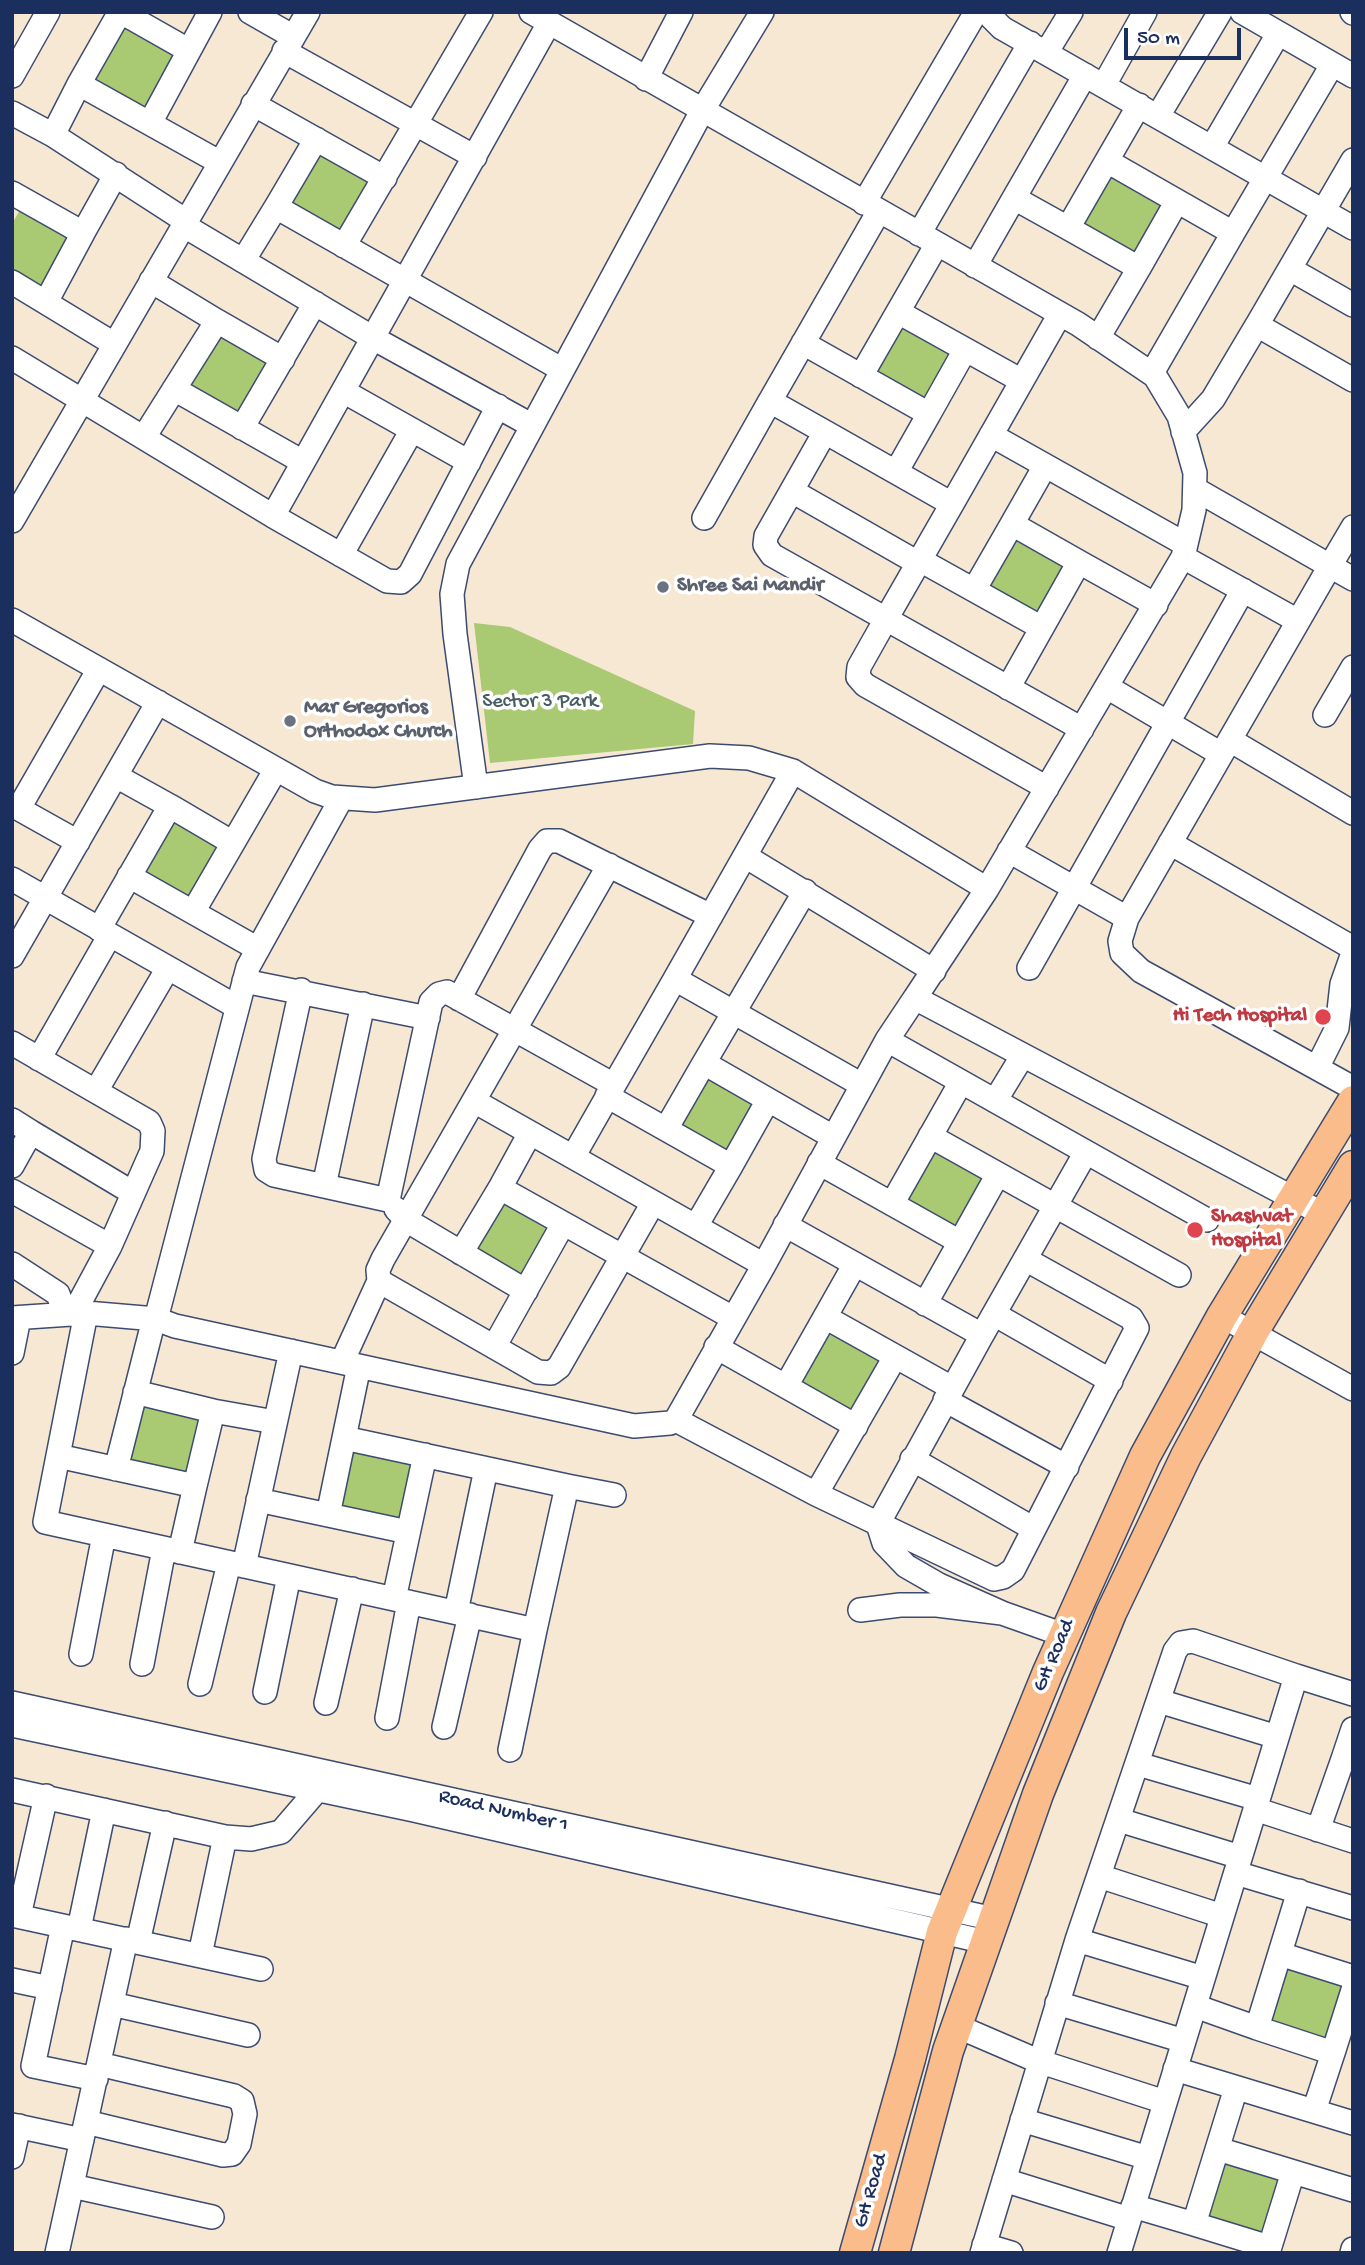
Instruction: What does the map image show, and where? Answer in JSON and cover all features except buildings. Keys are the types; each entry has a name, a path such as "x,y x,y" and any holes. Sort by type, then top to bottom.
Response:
{"main road":[{"name":"GH Road","path":"855,2253 946,1922 1064,1635 1145,1456 1222,1316 1353,1101"},
{"name":"GH Road","path":"894,2253 948,2051 1038,1794 1111,1613 1186,1456 1253,1332 1353,1166"}],"street":[{"path":"15,66 48,12"},
{"path":"53,135 121,12 188,50"},
{"path":"150,123 210,12"},
{"path":"250,12 288,43 475,157"},
{"path":"12,521 308,12"},
{"path":"345,246 481,12"},
{"path":"646,79 681,12"},
{"path":"476,787 452,594 463,553 702,111 761,12"},
{"path":"861,376 898,312 928,239 1038,48 1071,12"},
{"path":"975,266 1014,198 1094,80 1145,12"},
{"path":"1068,228 1107,161 1148,111 1220,12"},
{"path":"1242,12 1353,76"},
{"path":"704,518 803,344 872,207 987,13 1002,28 1353,228"},
{"path":"273,516 475,157 540,18 1060,314 1152,373 1179,416 1195,472 1194,510 1184,551 1156,605 987,889 887,1040 676,1420"},
{"path":"1212,147 1279,34"},
{"path":"1152,373 1332,65"},
{"path":"79,84 219,162"},
{"path":"253,104 385,178"},
{"path":"12,113 116,174 243,261 373,338 531,425"},
{"path":"243,261 316,139"},
{"path":"1183,432 1213,398 1353,160"},
{"path":"1107,161 1233,233"},
{"path":"46,302 116,174"},
{"path":"14,197 83,233"},
{"path":"1014,198 1139,268"},
{"path":"1098,338 1177,201"},
{"path":"276,207 562,369"},
{"path":"1290,269 1353,305"},
{"path":"151,281 283,359"},
{"path":"12,282 114,344"},
{"path":"242,428 315,303"},
{"path":"898,312 1022,381"},
{"path":"1047,788 865,685 858,677 859,667 1060,314"},
{"path":"144,438 217,321"},
{"path":"1257,325 1353,380"},
{"path":"803,344 929,414"},
{"path":"896,472 965,350"},
{"path":"13,360 387,581 401,582 410,574 498,406"},
{"path":"174,389 303,462"},
{"path":"343,391 469,462"},
{"path":"770,401 952,504"},
{"path":"341,555 412,430"},
{"path":"825,432 766,536 765,545 772,555 1082,729"},
{"path":"991,435 1298,621"},
{"path":"974,590 1045,466"},
{"path":"1195,489 1353,579"},
{"path":"792,491 1042,628"},
{"path":"1012,524 1156,605"},
{"path":"1353,527 1126,918 1120,941 1122,953 1141,971 1353,1088"},
{"path":"1008,688 1079,562"},
{"path":"1029,968 1243,590"},
{"path":"12,620 315,791 341,799 375,800 710,756 749,758 793,771 987,889"},
{"path":"1325,715 1353,667"},
{"path":"78,842 15,806 99,669"},
{"path":"1107,687 1166,722 1226,747 1353,813"},
{"path":"12,956 159,702"},
{"path":"193,912 276,769"},
{"path":"573,1157 793,771"},
{"path":"116,776 233,843"},
{"path":"116,1469 244,981 258,949 341,799"},
{"path":"39,1059 105,932 130,876 170,807"},
{"path":"459,999 540,849 547,841 559,841 710,916"},
{"path":"1170,843 1353,951 1342,984 1337,1028 1317,1068"},
{"path":"1009,851 1126,918"},
{"path":"745,856 934,971"},
{"path":"328,1515 344,1437 351,1364 379,1281 378,1269 609,865"},
{"path":"130,876 258,949"},
{"path":"12,879 237,1007"},
{"path":"666,1129 805,891"},
{"path":"96,1091 168,968"},
{"path":"675,979 862,1085"},
{"path":"244,981 301,990 428,1018"},
{"path":"301,990 264,1159 266,1170 274,1175 388,1200 406,1220 526,1291"},
{"path":"388,1200 431,1002 439,994 447,992 515,1030 666,1129 731,1166"},
{"path":"915,998 1325,1215"},
{"path":"324,1186 363,1004"},
{"path":"887,1040 1207,1220"},
{"path":"12,1043 149,1122 153,1131 152,1151 110,1246 75,1313 58,1456 45,1522 535,1630"},
{"path":"995,1101 1023,1055"},
{"path":"704,1063 834,1137"},
{"path":"892,1204 961,1082"},
{"path":"696,1226 768,1100"},
{"path":"474,1101 764,1265"},
{"path":"12,1166 22,1126 133,1193"},
{"path":"461,1253 530,1133"},
{"path":"930,1136 1179,1276"},
{"path":"1064,1635 1002,1613 939,1585 906,1566 884,1543 878,1524 948,1394 1086,1152"},
{"path":"819,1163 960,1242"},
{"path":"925,1304 998,1174"},
{"path":"500,1188 733,1318"},
{"path":"12,1191 110,1246"},
{"path":"379,1281 538,1372 551,1373 559,1367 653,1203"},
{"path":"494,1348 563,1224"},
{"path":"785,1225 982,1335"},
{"path":"12,1353 15,1318 75,1313 155,1319 175,1326 634,1426 655,1426 676,1420 816,1494 994,1579 1013,1570 1134,1337 1136,1323 1025,1259"},
{"path":"12,1264 58,1294 75,1313"},
{"path":"786,1386 855,1264"},
{"path":"993,1314 1111,1381"},
{"path":"1222,1316 1353,1389"},
{"path":"825,1317 895,1357 948,1394 1066,1467"},
{"path":"716,1348 856,1426"},
{"path":"201,1684 258,1500 291,1351"},
{"path":"816,1494 895,1357"},
{"path":"135,1392 213,1411 275,1422"},
{"path":"142,1664 172,1550 195,1486 213,1411"},
{"path":"344,1437 614,1495"},
{"path":"387,1718 408,1532 425,1455"},
{"path":"58,1456 195,1486"},
{"path":"912,1459 1034,1529"},
{"path":"444,1727 486,1469"},
{"path":"510,1750 567,1486"},
{"path":"258,1500 408,1532"},
{"path":"81,1654 104,1535"},
{"path":"265,1692 289,1576"},
{"path":"327,1703 352,1590"},
{"path":"860,1611 900,1605 937,1605 1002,1613"},
{"path":"1011,2253 983,2249 1038,2061 1175,1651 1181,1643 1193,1641 1353,1693"},
{"path":"1119,2253 1296,1676"},
{"path":"1159,1701 1277,1737"},
{"name":"Road Number 1","path":"12,1703 946,1922"},
{"name":"Road Number 1","path":"12,1725 990,1930"},
{"path":"1318,1830 1348,1757 1353,1729"},
{"path":"1138,1764 1256,1804 1318,1830 1353,1841"},
{"path":"12,1790 225,1837 251,1839 281,1832 290,1826 318,1789"},
{"path":"46,1796 16,1915 261,1969"},
{"path":"12,2157 16,2125 84,2131 223,2155 232,2154 239,2144 245,2114 242,2101 234,2096 97,2072 22,2064 71,1927 104,1810"},
{"path":"1119,1820 1299,1891 1353,1908"},
{"path":"65,2251 72,2186 112,2004 165,1823"},
{"path":"201,1955 225,1837"},
{"path":"1099,1876 1222,1916"},
{"path":"1257,2028 1299,1891"},
{"path":"1077,1940 1203,1978"},
{"path":"1280,1954 1353,1976"},
{"path":"12,1980 50,1988"},
{"path":"1314,2111 1353,1990"},
{"path":"1057,2003 1184,2040"},
{"path":"112,2004 248,2035"},
{"path":"1195,2006 1333,2053"},
{"path":"958,2027 1038,2061 1165,2102"},
{"path":"1175,2069 1353,2123"},
{"path":"1195,2224 1236,2088"},
{"path":"1022,2120 1148,2158"},
{"path":"1218,2149 1353,2190"},
{"path":"1004,2180 1131,2212 1195,2224 1268,2250 1293,2172"},
{"path":"72,2186 212,2217"}],"green space":[{"path":"122,25 176,55 146,109 92,79"},
{"path":"319,152 373,182 343,236 288,206"},
{"path":"1110,174 1164,204 1134,258 1080,228"},
{"path":"21,208 75,238 45,292 12,274 12,224"},
{"path":"901,322 955,352 925,406 870,376"},
{"path":"217,333 271,363 241,417 187,387"},
{"path":"1014,534 1068,564 1038,618 984,588"},
{"name":"Sector 3 Park","path":"474,623 510,627 695,711 693,744 490,763"},
{"path":"169,818 223,848 193,902 139,872"},
{"path":"705,1073 759,1103 729,1157 675,1127"},
{"path":"935,1148 989,1178 958,1232 904,1202"},
{"path":"501,1198 555,1228 525,1282 470,1252"},
{"path":"830,1329 884,1359 854,1413 800,1384"},
{"path":"138,1405 198,1418 185,1478 124,1465"},
{"path":"350,1449 411,1462 398,1522 337,1509"},
{"path":"1286,1965 1345,1984 1326,2043 1267,2024"},
{"path":"1220,2157 1279,2176 1260,2236 1201,2216"}],"place":[{"name":"Shree Sai Mandir","path":"663,587"},
{"name":"Mar Gregorios Orthodox Church","path":"290,721"},
{"name":"Hi Tech Hospital","path":"1323,1017"},
{"name":"Shashvat Hospital","path":"1195,1230"}]}
